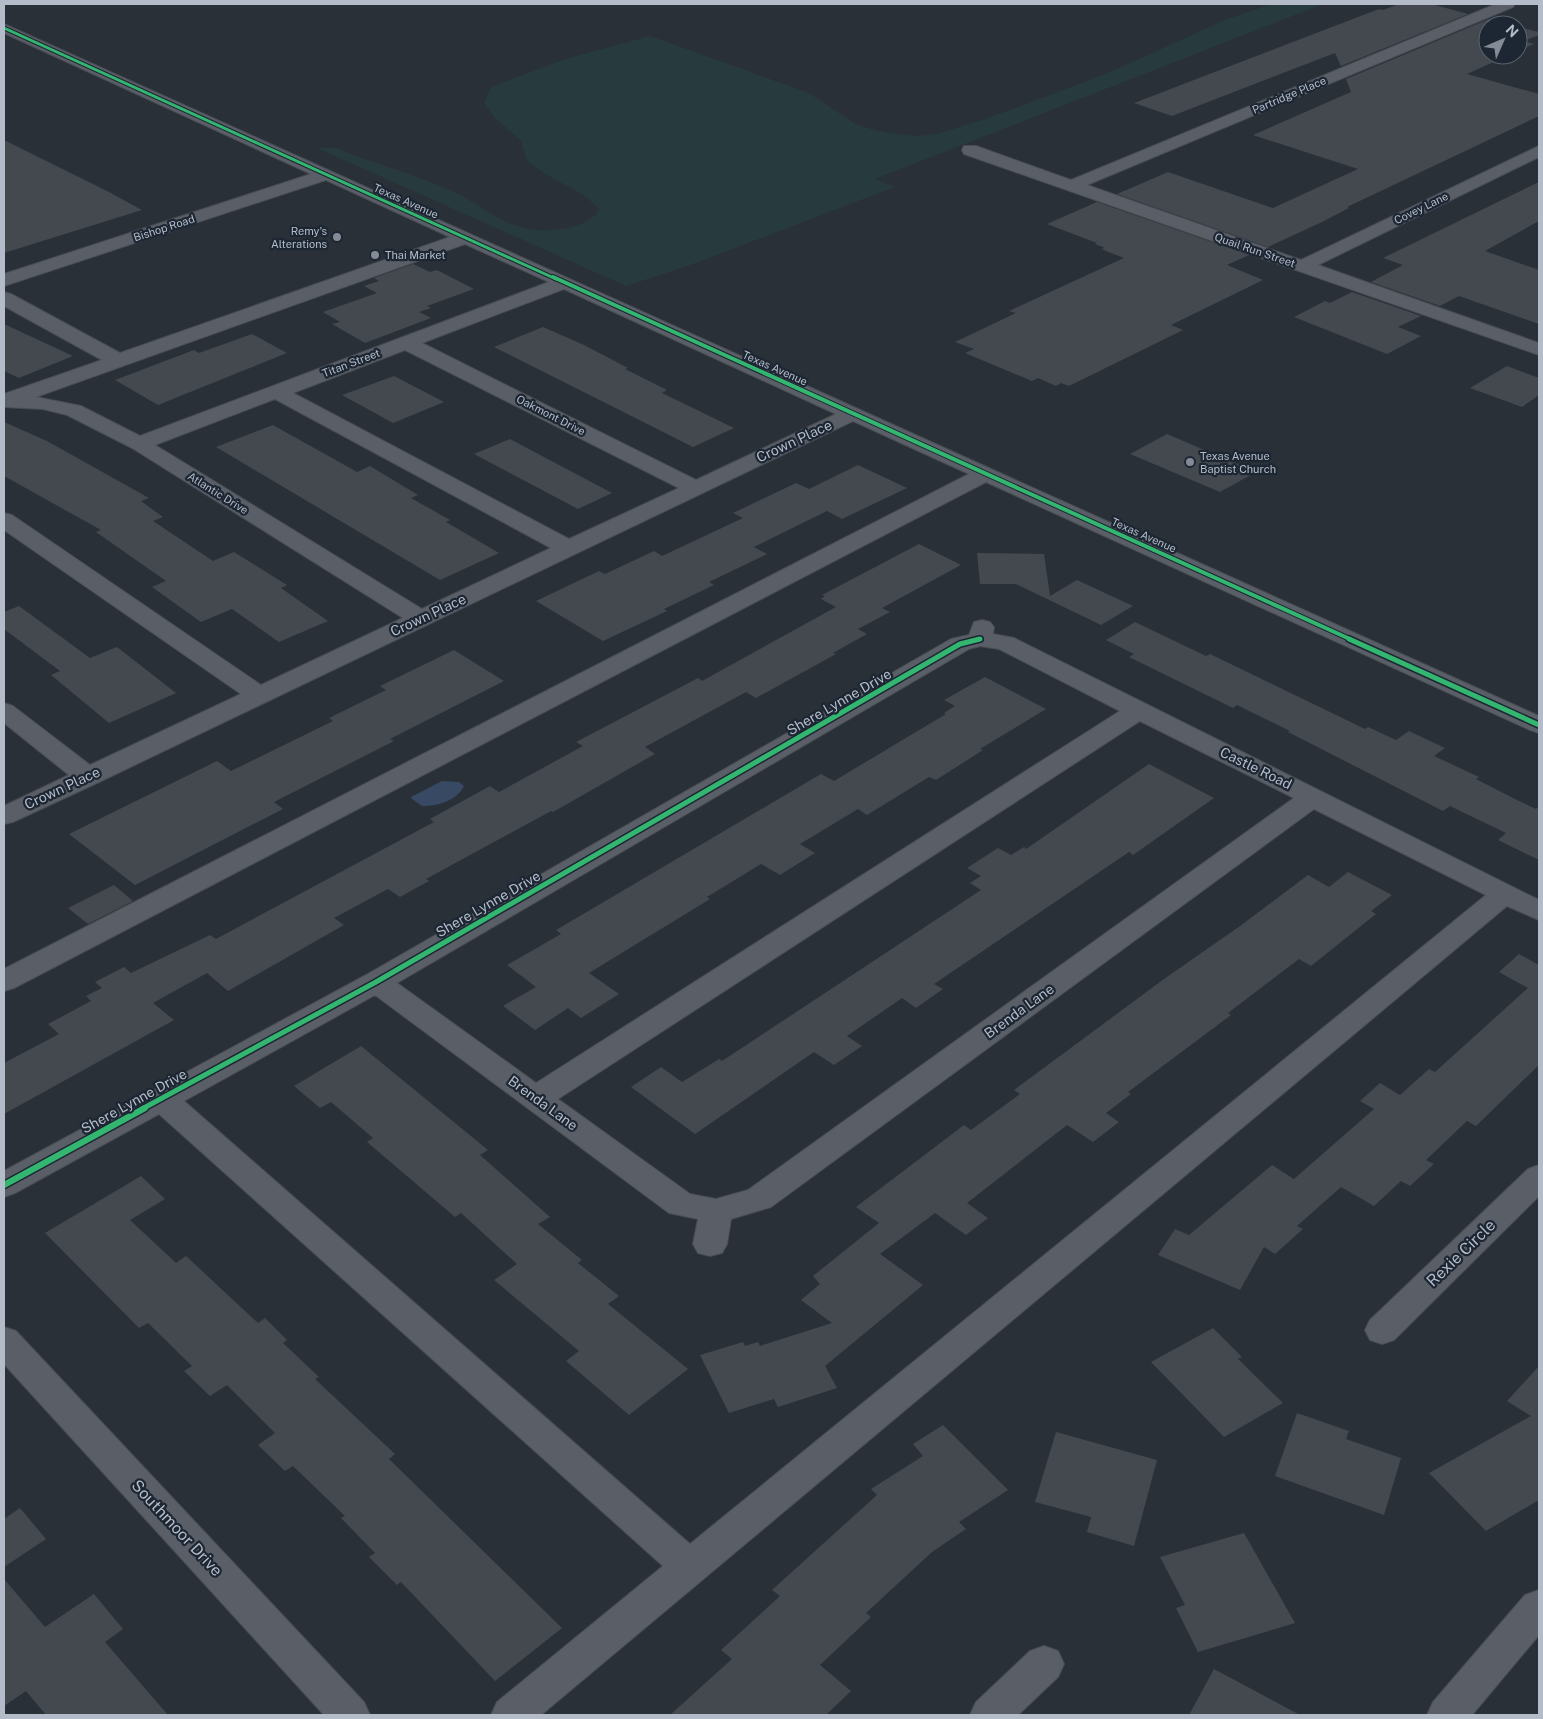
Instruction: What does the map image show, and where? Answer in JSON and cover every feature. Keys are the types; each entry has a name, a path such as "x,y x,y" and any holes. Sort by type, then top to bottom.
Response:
{"street":[{"name":"Partridge Place","path":"1071,186 1508,4"},
{"name":"Texas Avenue","path":"4,28 1539,725"},
{"name":"Quail Run Street","path":"970,150 1539,349"},
{"name":"Covey Lane","path":"1302,266 1539,151"},
{"name":"Bishop Road","path":"4,280 325,175"},
{"path":"4,401 465,238"},
{"name":"Titan Street","path":"139,444 564,283"},
{"path":"4,298 119,361"},
{"name":"Oakmont Drive","path":"406,342 696,488"},
{"path":"277,392 568,548"},
{"name":"Atlantic Drive","path":"4,401 43,403 74,410 139,444 420,618"},
{"name":"Crown Place","path":"4,816 852,414"},
{"path":"4,982 986,474"},
{"path":"4,520 259,695"},
{"name":"Castle Road","path":"981,633 1005,643 1314,796 1539,911"},
{"name":"Shere Lynne Drive","path":"4,1186 376,982 981,633"},
{"path":"536,1098 1139,710"},
{"path":"4,711 88,776"},
{"name":"Brenda Lane","path":"376,982 681,1204 716,1211 759,1199 1314,796"},
{"path":"511,1715 1505,894"},
{"path":"162,1099 690,1567"},
{"name":"Rexie Circle","path":"1382,1330 1539,1177"},
{"path":"710,1244 716,1211"},
{"name":"Southmoor Drive","path":"4,1341 350,1715"},
{"path":"1447,1715 1539,1607"},
{"path":"990,1715 1044,1664"}],"green space":[{"path":"1271,4 1323,4 875,179 895,187 685,267 626,286 317,148 336,148 443,187 511,224 542,230 561,229 583,223 600,210 585,196 547,175 527,161 521,141 495,118 484,103 491,87 565,59 650,36 809,93 857,125 883,132 915,136 937,134 1016,108 1108,73 1225,20"}],"water":[{"path":"442,781 459,782 464,786 451,799 440,804 422,806 412,799 411,797"}],"building":[{"path":"1399,4 1431,4 1468,14 1341,66 1335,53 1172,116 1134,103 1379,9 1383,10"},
{"path":"1478,24 1478,65 1487,65 1467,74 1539,94 1539,116 1347,207 1349,208 1268,247 1117,194 1168,172 1273,208 1358,169 1253,135 1351,92 1346,79"},
{"path":"1528,29 1539,32 1539,35 1528,39"},
{"path":"4,140 109,192 142,210 4,253"},
{"path":"1539,182 1539,221 1485,251 1539,270 1539,324 1459,296 1440,306 1371,282 1403,265 1383,258"},
{"path":"1097,202 1249,255 1227,265 1263,280 1171,325 1183,330 1069,386 1061,383 1056,386 1038,378 1032,381 965,353 974,349 955,342 1016,313 1009,311 1124,258 1101,249 1105,248 1095,244 1097,243 1047,224"},
{"path":"413,264 430,272 437,270 474,289 427,306 431,308 419,312 431,318 365,343 332,324 340,322 323,312 377,293 364,286 379,281 374,278"},
{"path":"1352,292 1421,316 1398,327 1421,336 1387,354 1294,317 1325,301 1330,303"},
{"path":"4,324 73,356 19,378 4,371"},
{"path":"543,327 584,345 628,368 625,369 667,390 662,393 734,428 693,447 494,347"},
{"path":"252,334 287,353 158,405 115,380 194,350 199,353"},
{"path":"1507,366 1539,378 1539,395 1522,407 1470,388"},
{"path":"394,376 444,402 393,423 342,395"},
{"path":"4,422 47,441 149,498 141,501 163,517 153,521 213,561 234,552 287,585 281,588 328,621 279,642 232,609 201,622 152,587 166,581 96,532 101,530 4,476"},
{"path":"273,425 357,472 370,466 418,495 411,498 450,520 446,522 499,553 440,580 216,447"},
{"name":"Texas Avenue Baptist Church","path":"1167,434 1256,472 1220,492 1130,454"},
{"path":"510,439 612,493 578,509 474,454"},
{"path":"858,465 907,488 842,519 827,511 754,547 767,554 709,582 714,585 664,609 667,611 603,641 536,601 599,571 605,574 654,551 662,556 743,518 733,513 796,483 809,489"},
{"path":"919,544 961,565 882,608 890,612 858,629 867,634 833,653 836,654 756,698 746,692 645,747 655,754 553,812 551,811 426,879 429,881 400,897 388,889 334,918 344,925 228,991 207,973 153,1003 174,1020 4,1114 4,1063 59,1034 48,1024 91,1001 86,996 102,988 95,982 124,967 131,973 210,935 216,939 434,822 430,819 490,786 499,792 583,746 576,742 698,678 702,681 836,607 821,599 825,596 822,595"},
{"path":"977,553 1044,554 1050,596 1077,580 1133,606 1101,625 1016,584 980,584"},
{"path":"19,606 90,658 117,647 176,693 109,723 51,675 60,671 4,629 4,612"},
{"path":"1135,622 1206,656 1210,654 1365,729 1368,727 1396,740 1409,731 1445,748 1434,756 1479,777 1476,779 1536,809 1539,806 1539,860 1498,840 1506,833 1450,806 1443,811 1237,705 1233,708 1129,657 1134,654 1106,640"},
{"path":"454,650 504,681 390,739 394,741 274,802 283,809 135,885 69,834 217,761 231,771 333,721 329,718 386,690 380,686"},
{"path":"985,677 1046,709 980,749 983,750 936,780 929,777 867,815 858,809 800,844 815,853 780,875 761,864 707,897 710,899 589,973 619,994 581,1018 568,1008 535,1030 503,1006 536,987 507,965 561,934 556,930 821,774 834,781 946,714 944,713 955,706 944,700"},
{"path":"1149,764 1214,798 1133,855 1129,852 934,984 943,989 916,1008 902,998 847,1036 862,1046 834,1065 814,1052 695,1134 631,1087 661,1067 682,1082 719,1059 722,1061 981,890 970,883 981,876 967,868 998,848 1011,855 1024,847 1026,849"},
{"path":"1348,872 1392,895 1371,911 1376,914 1311,966 1299,959 1228,1013 1231,1015 1128,1092 1131,1094 1106,1113 1119,1122 1093,1142 1067,1125 967,1203 988,1218 966,1235 935,1213 880,1254 923,1285 825,1366 837,1388 778,1407 774,1399 729,1413 700,1355 743,1342 745,1346 758,1342 760,1346 832,1323 801,1300 820,1284 813,1276 879,1223 856,1207 964,1125 971,1130 1020,1094 1014,1090 1308,875 1329,887"},
{"path":"114,885 133,901 88,924 68,908"},
{"path":"1519,954 1539,965 1539,1065 1476,1126 1467,1121 1426,1160 1434,1164 1410,1186 1401,1181 1374,1206 1341,1187 1297,1226 1303,1229 1275,1254 1264,1247 1240,1290 1158,1255 1175,1229 1189,1235 1272,1165 1294,1179 1374,1109 1360,1101 1380,1083 1400,1095 1429,1069 1435,1072 1528,988 1499,972"},
{"path":"361,1046 488,1150 480,1155 550,1217 538,1224 582,1260 578,1263 619,1296 608,1304 688,1369 629,1415 566,1361 579,1351 494,1280 517,1264 461,1213 455,1217 367,1142 373,1138 331,1102 320,1108 294,1086"},
{"path":"141,1176 165,1199 130,1220 176,1263 186,1256 258,1323 265,1318 287,1340 283,1343 319,1377 315,1379 395,1454 389,1459 562,1628 495,1681 401,1582 397,1585 369,1557 375,1553 341,1518 345,1516 293,1466 285,1471 258,1445 275,1433 227,1385 210,1396 184,1371 192,1366 148,1323 139,1328 45,1233"},
{"path":"1213,1328 1242,1357 1238,1359 1283,1403 1224,1437 1151,1362"},
{"path":"1539,1366 1539,1500 1486,1531 1429,1473 1531,1416 1507,1401"},
{"path":"1297,1413 1349,1431 1346,1439 1401,1458 1384,1515 1275,1476"},
{"path":"943,1425 1008,1490 959,1522 966,1529 932,1552 866,1613 871,1617 820,1665 851,1691 826,1715 670,1715 732,1659 721,1650 780,1596 772,1590 877,1495 871,1489 923,1456 913,1444"},
{"path":"1056,1432 1157,1460 1134,1546 1087,1532 1091,1517 1035,1502"},
{"path":"20,1508 46,1539 4,1567 4,1519"},
{"path":"1244,1533 1295,1623 1198,1652 1176,1608 1185,1605 1160,1557"},
{"path":"4,1579 45,1627 94,1594 123,1629 105,1642 168,1715 46,1715 26,1691 4,1706"},
{"path":"1214,1669 1300,1715 1189,1715"}],"cycle path":[{"path":"4,28 1539,725"},
{"path":"4,1185 376,982 960,644 980,639"}],"place":[{"name":"Remy's Alterations","path":"337,237"},
{"name":"Thai Market","path":"375,255"},
{"name":"Texas Avenue Baptist Church","path":"1190,462"}]}
